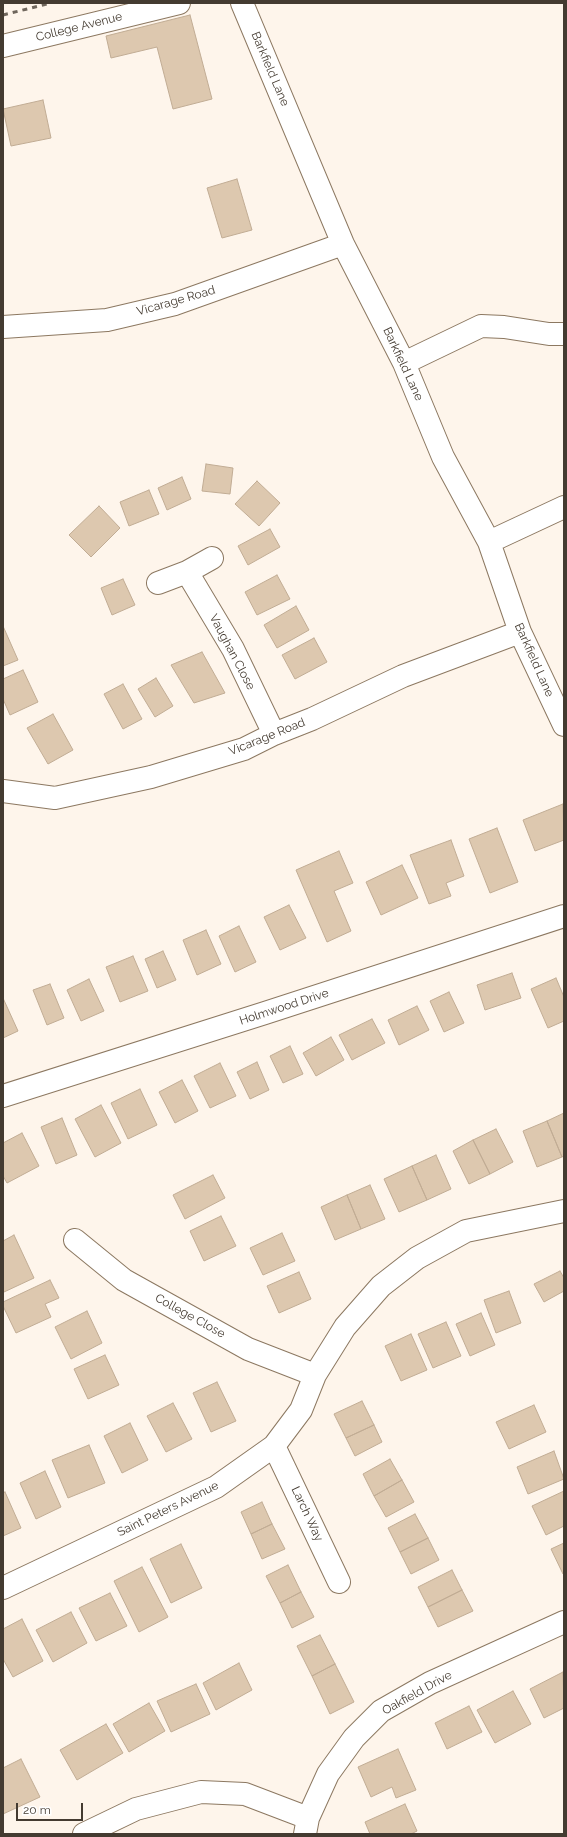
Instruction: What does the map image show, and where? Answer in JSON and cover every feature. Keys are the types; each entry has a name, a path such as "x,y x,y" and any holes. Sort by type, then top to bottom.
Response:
{"street":[{"name":"College Avenue","path":"3,46 179,3"},
{"name":"Barkfield Lane","path":"242,3 343,244 404,363 443,456 489,542 520,632 564,725"},
{"name":"Vicarage Road","path":"3,327 107,320 175,304 343,244"},
{"path":"404,363 481,326 504,327 550,334 564,334"},
{"path":"489,542 564,507"},
{"path":"158,582 187,572 212,558"},
{"name":"Vaughan Close","path":"187,572 233,649 274,734"},
{"name":"Vicarage Road","path":"3,791 55,798 151,777 244,749 403,676 520,632"},
{"name":"Holmwood Drive","path":"3,1096 280,1009 564,916"},
{"name":"Saint Peters Avenue","path":"3,1588 216,1487 274,1446 301,1410 315,1375 345,1328 380,1286 417,1258 466,1231 564,1211"},
{"name":"College Close","path":"75,1240 124,1280 248,1349 315,1375"},
{"name":"Larch Way","path":"274,1446 339,1582"},
{"name":"Oakfield Drive","path":"306,1826 328,1774 354,1738 381,1711 430,1683 564,1622"},
{"path":"84,1834 136,1809 201,1792 245,1794 306,1826"}],"building":[{"path":"190,15 212,99 173,109 157,47 111,58 106,36"},
{"path":"43,100 51,138 11,146 3,109"},
{"path":"237,179 252,230 222,238 207,188"},
{"path":"206,464 233,468 230,494 202,491"},
{"path":"182,477 191,499 167,510 158,488"},
{"path":"257,481 280,503 259,526 235,504"},
{"path":"149,490 159,514 129,526 120,502"},
{"path":"99,506 120,528 91,557 69,535"},
{"path":"270,529 280,547 248,565 238,546"},
{"path":"277,575 290,599 257,615 245,592"},
{"path":"123,579 135,605 112,615 101,588"},
{"path":"296,606 309,630 277,648 264,625"},
{"path":"3,626 18,660 3,666"},
{"path":"314,638 327,662 295,679 282,655"},
{"path":"202,652 225,693 194,703 171,665"},
{"path":"23,670 38,702 10,715 3,699 3,679"},
{"path":"156,678 173,706 155,717 138,689"},
{"path":"123,684 142,719 123,729 104,694"},
{"path":"53,714 73,750 48,764 27,728"},
{"path":"563,804 564,840 535,851 523,820"},
{"path":"497,828 518,882 490,893 469,839"},
{"path":"451,840 464,876 446,883 451,896 429,904 410,855"},
{"path":"339,851 353,883 334,891 351,931 327,942 296,870"},
{"path":"402,865 418,898 381,915 366,882"},
{"path":"289,905 306,938 280,950 264,917"},
{"path":"239,926 256,962 235,972 219,936"},
{"path":"206,930 221,964 197,975 183,940"},
{"path":"163,951 176,980 157,988 145,959"},
{"path":"133,956 148,991 120,1002 106,967"},
{"path":"512,973 521,998 485,1010 477,985"},
{"path":"556,978 564,997 564,1021 548,1028 531,989"},
{"path":"89,979 104,1011 81,1021 67,990"},
{"path":"50,984 64,1018 47,1025 33,990"},
{"path":"449,992 464,1023 444,1032 430,1001"},
{"path":"3,998 18,1031 3,1038"},
{"path":"417,1006 429,1030 399,1045 388,1020"},
{"path":"372,1019 385,1043 352,1060 339,1035"},
{"path":"331,1037 344,1060 316,1076 303,1053"},
{"path":"290,1046 303,1074 283,1083 270,1056"},
{"path":"257,1062 269,1090 250,1099 237,1072"},
{"path":"220,1063 236,1096 210,1108 194,1076"},
{"path":"182,1080 198,1111 175,1123 159,1092"},
{"path":"140,1089 157,1125 128,1139 111,1103"},
{"path":"101,1105 121,1143 95,1157 75,1119"},
{"path":"564,1113 564,1156 562,1157 547,1121"},
{"path":"62,1118 77,1155 56,1164 41,1127"},
{"path":"547,1121 562,1157 537,1167 523,1131"},
{"path":"496,1129 513,1162 490,1174 473,1140"},
{"path":"22,1133 39,1166 7,1183 3,1176 3,1143"},
{"path":"473,1140 490,1174 469,1184 453,1151"},
{"path":"436,1155 451,1189 427,1200 412,1166"},
{"path":"412,1166 427,1200 399,1212 384,1179"},
{"path":"213,1175 225,1198 185,1219 173,1195"},
{"path":"370,1185 385,1219 361,1229 347,1195"},
{"path":"347,1195 361,1229 335,1240 321,1207"},
{"path":"221,1216 236,1246 204,1261 190,1231"},
{"path":"282,1233 295,1261 263,1275 250,1248"},
{"path":"14,1235 34,1278 4,1292 3,1241"},
{"path":"560,1271 564,1278 564,1291 544,1302 534,1284"},
{"path":"299,1272 311,1299 279,1313 267,1286"},
{"path":"50,1280 59,1298 45,1304 51,1317 16,1333 3,1306 3,1302"},
{"path":"509,1291 521,1323 496,1333 484,1300"},
{"path":"87,1311 102,1343 71,1359 55,1327"},
{"path":"481,1313 495,1345 470,1356 456,1324"},
{"path":"446,1322 461,1356 433,1368 418,1334"},
{"path":"411,1334 427,1370 401,1381 385,1346"},
{"path":"105,1355 119,1385 88,1399 74,1369"},
{"path":"217,1382 236,1421 211,1432 193,1393"},
{"path":"362,1401 374,1425 346,1438 334,1414"},
{"path":"173,1403 192,1439 166,1452 147,1416"},
{"path":"534,1405 546,1432 509,1449 496,1422"},
{"path":"130,1423 148,1460 122,1473 104,1436"},
{"path":"374,1425 382,1442 355,1456 346,1438"},
{"path":"89,1445 105,1483 68,1498 52,1460"},
{"path":"554,1451 564,1479 528,1494 517,1467"},
{"path":"390,1459 402,1480 374,1496 363,1474"},
{"path":"45,1471 61,1507 36,1519 20,1483"},
{"path":"402,1480 414,1502 386,1517 374,1496"},
{"path":"564,1491 564,1526 546,1535 532,1506"},
{"path":"5,1492 21,1528 3,1536 3,1493"},
{"path":"262,1502 272,1524 251,1534 241,1512"},
{"path":"415,1514 428,1538 400,1552 388,1528"},
{"path":"272,1524 285,1549 262,1559 251,1534"},
{"path":"428,1538 439,1560 411,1574 400,1552"},
{"path":"564,1543 564,1574 563,1574 551,1549"},
{"path":"181,1544 202,1588 171,1603 150,1559"},
{"path":"288,1565 301,1592 280,1603 266,1576"},
{"path":"142,1567 168,1617 139,1632 114,1581"},
{"path":"452,1570 462,1590 428,1607 418,1587"},
{"path":"462,1590 473,1611 438,1627 428,1607"},
{"path":"301,1592 314,1617 292,1628 280,1603"},
{"path":"110,1593 127,1626 96,1641 79,1608"},
{"path":"71,1612 87,1643 53,1662 36,1630"},
{"path":"22,1619 43,1661 13,1677 3,1659 3,1629"},
{"path":"320,1635 335,1664 312,1676 297,1646"},
{"path":"239,1663 252,1690 216,1710 203,1683"},
{"path":"335,1664 354,1702 330,1714 312,1676"},
{"path":"563,1672 564,1708 544,1718 530,1689"},
{"path":"196,1684 210,1714 171,1732 157,1701"},
{"path":"513,1691 531,1724 495,1743 477,1710"},
{"path":"149,1703 165,1731 129,1752 113,1724"},
{"path":"469,1706 482,1732 447,1749 435,1723"},
{"path":"106,1724 123,1753 77,1780 60,1750"},
{"path":"398,1749 416,1790 396,1798 392,1787 371,1797 358,1767"},
{"path":"21,1759 40,1797 3,1814 3,1768"},
{"path":"405,1804 417,1831 411,1834 370,1834 365,1822"}],"railway":[{"path":"3,15 51,3"}]}
